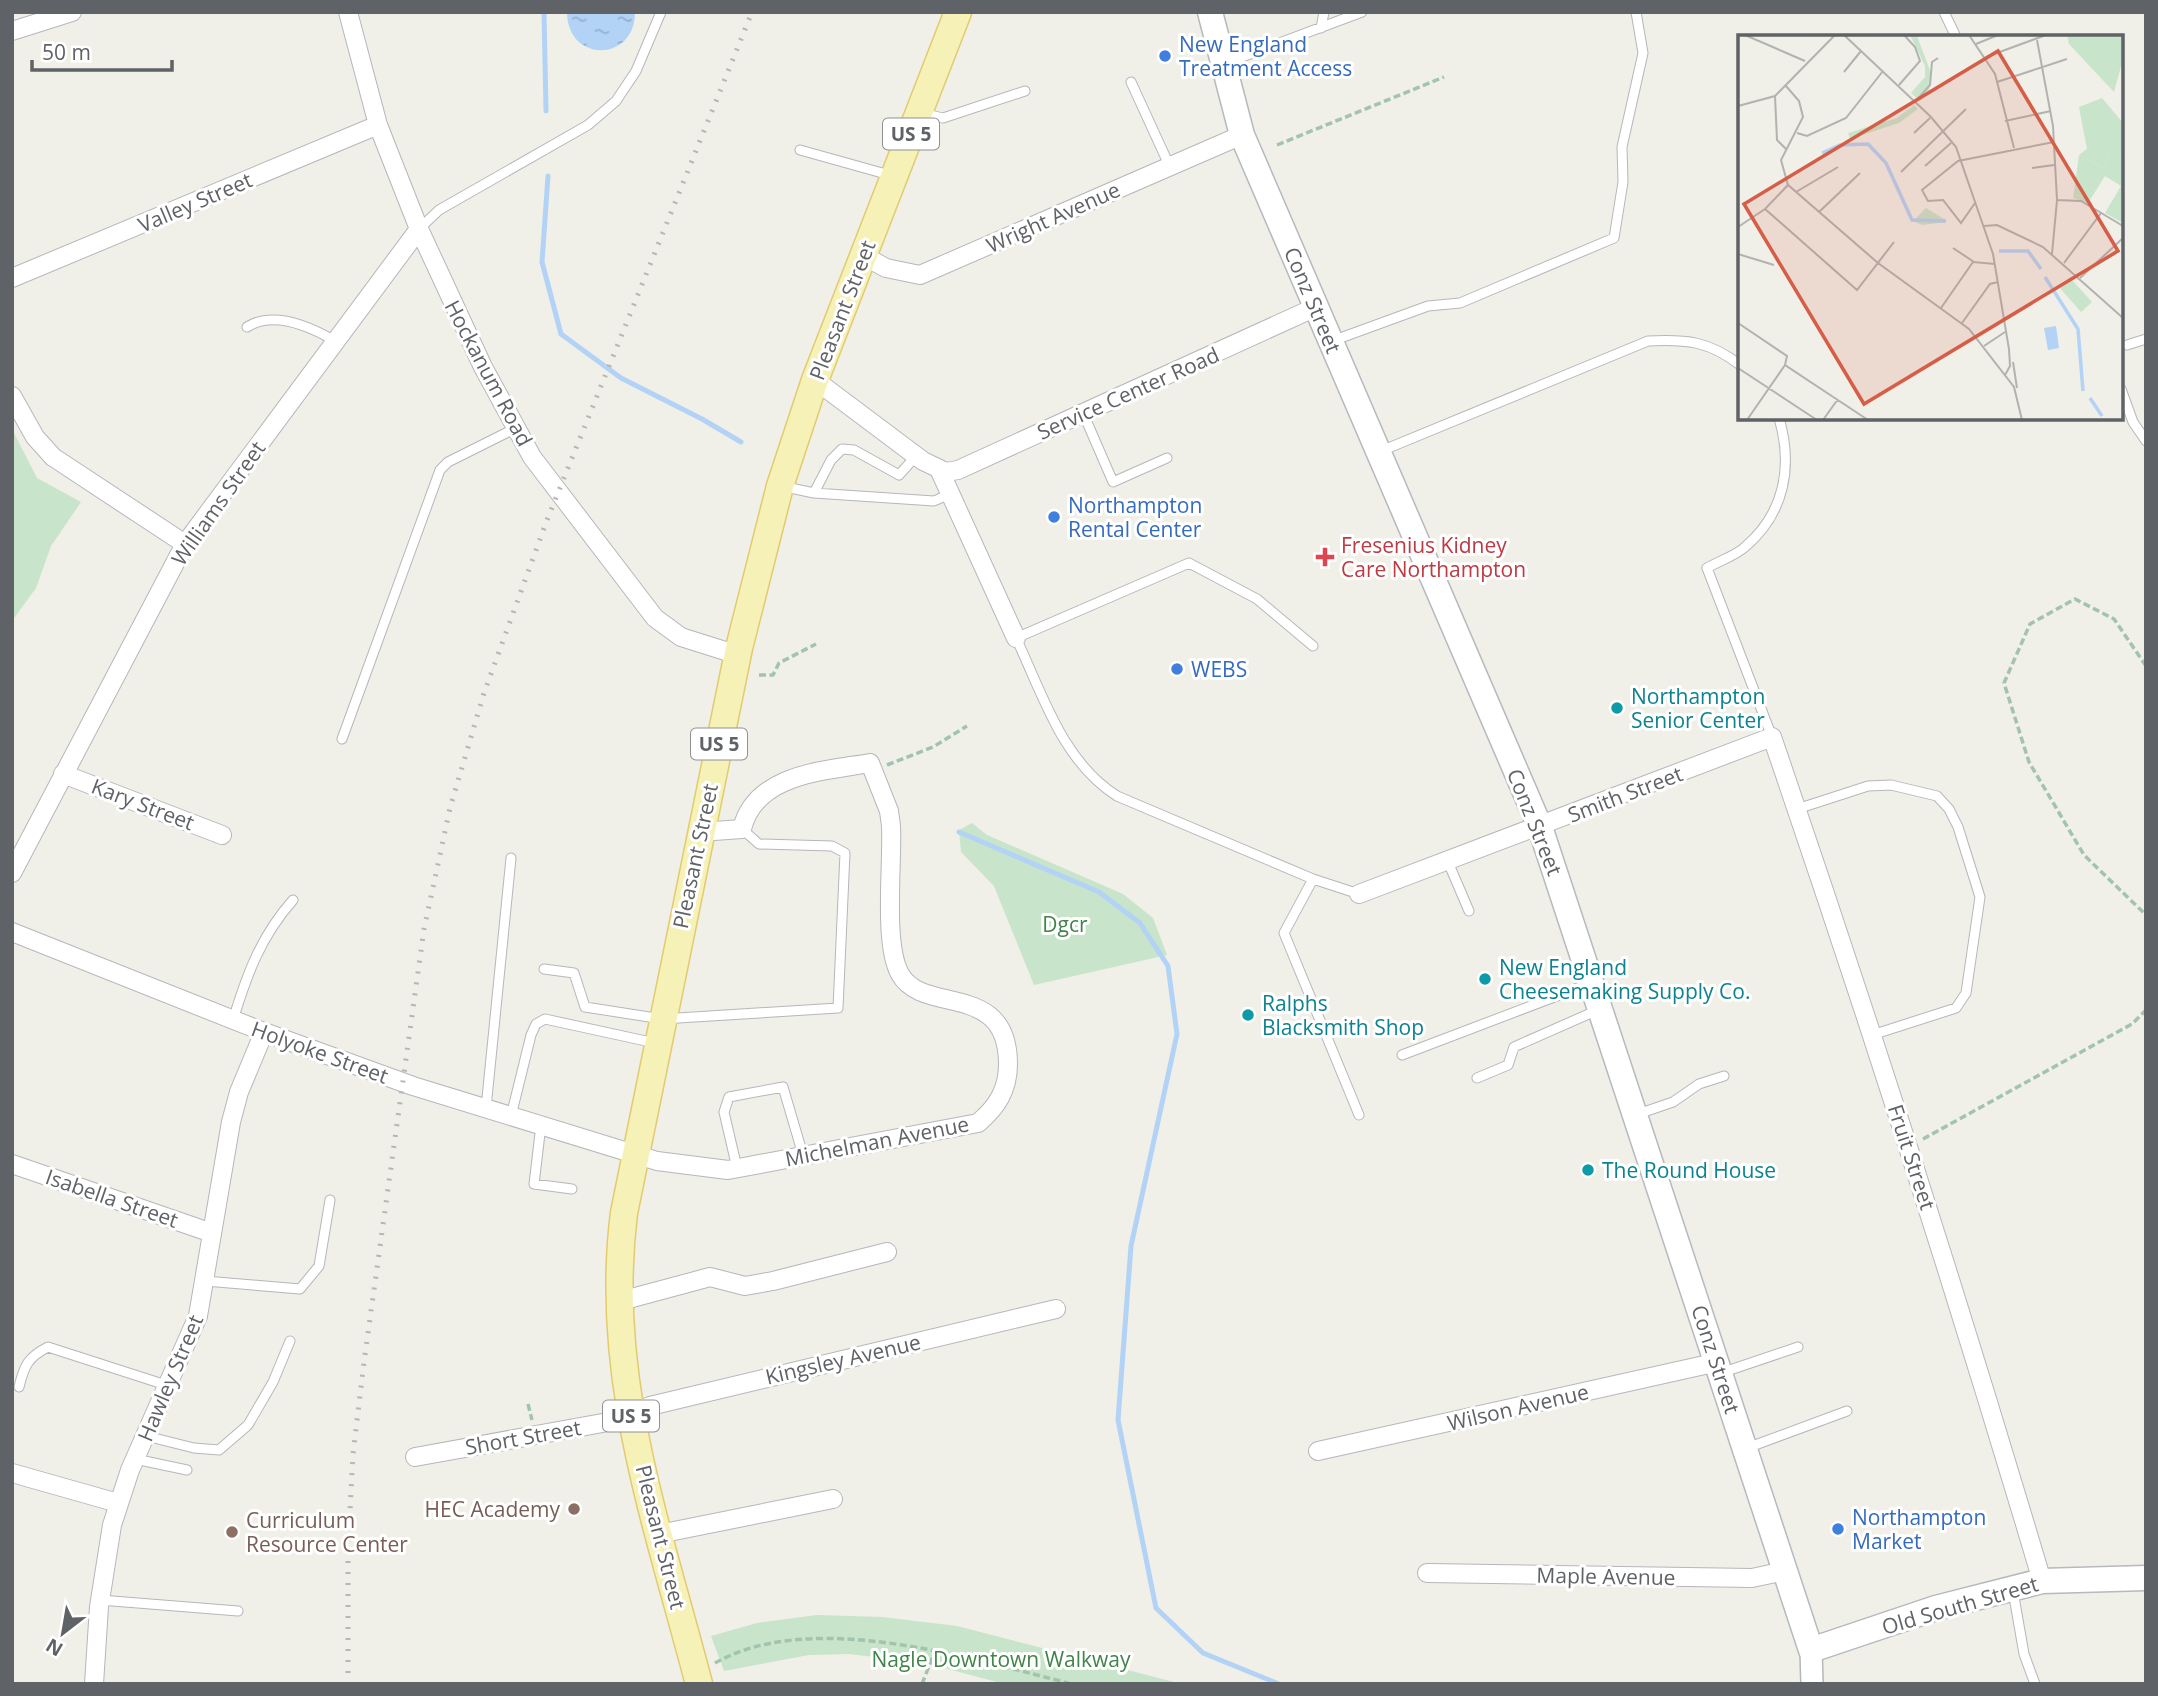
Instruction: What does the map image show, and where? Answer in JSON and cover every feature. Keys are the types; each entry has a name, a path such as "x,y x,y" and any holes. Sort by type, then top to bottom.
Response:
{"main road":[{"name":"Pleasant Street","path":"707,1674 659,1534 630,1413 617,1302 620,1246 634,1154 700,832 738,655 780,486 815,380 958,12"},
{"name":"Conz Street","path":"1210,12 1242,135 1539,827 1593,982 1811,1650"},
{"name":"Old South Street","path":"1811,1650 1936,1608 2012,1587 2042,1581 2146,1578"}],"street":[{"path":"12,31 72,12"},
{"name":"Hockanum Road","path":"348,12 378,125 419,229 450,301 532,457 655,618 681,637 738,655"},
{"name":"Valley Street","path":"12,278 378,125"},
{"name":"Wright Avenue","path":"864,256 886,268 920,275 1242,135"},
{"name":"Williams Street","path":"12,873 185,544 419,229"},
{"name":"Service Center Road","path":"939,469 946,472 958,470 1316,307"},
{"path":"815,380 916,456 939,469 1016,638"},
{"path":"12,396 35,437 53,457 185,544"},
{"name":"Fruit Street","path":"1772,737 1909,1147 1997,1424 2042,1581"},
{"name":"Smith Street","path":"1359,894 1772,737"},
{"path":"700,832 742,829 747,810 773,787 807,774 872,766"},
{"name":"Michelman Avenue","path":"634,1154 694,1167 737,1168 978,1123 1001,1099 1006,1085 1008,1052 994,1022 981,1010 959,1000 921,992 900,976 894,957 892,924 891,825 889,811 872,766"},
{"name":"Kary Street","path":"63,774 222,835"},
{"name":"Holyoke Street","path":"12,932 264,1032 413,1086 634,1154"},
{"name":"Hawley Street","path":"94,1684 100,1600 118,1503 190,1340 205,1281 223,1155 239,1092 264,1032"},
{"name":"Isabella Street","path":"12,1164 212,1233"},
{"path":"617,1302 710,1276 745,1286 773,1282 887,1252"},
{"name":"Kingsley Avenue","path":"630,1413 792,1370 1056,1309"},
{"name":"Wilson Avenue","path":"1318,1451 1719,1367"},
{"name":"Short Street","path":"415,1457 608,1422 630,1413"},
{"path":"12,1473 118,1503"},
{"path":"659,1534 833,1499"},
{"name":"Maple Avenue","path":"1427,1573 1752,1578 1785,1571"},
{"path":"1811,1650 1812,1684"}],"lane":[{"path":"419,229 439,210 588,125 616,102 636,71 662,12"},
{"path":"1321,28 1324,12"},
{"path":"1222,65 1362,12"},
{"path":"1331,342 1428,306 1460,303 1614,238 1623,182 1622,147 1643,53 1636,12"},
{"path":"1944,12 1955,35"},
{"path":"1131,82 1170,167"},
{"path":"919,112 943,118 1025,91"},
{"path":"800,150 894,176"},
{"path":"247,327 255,322 292,323 312,328 335,341"},
{"path":"1378,452 1648,341 1683,339 1721,350 1738,363"},
{"path":"2127,345 2146,339"},
{"path":"2123,394 2133,422 2146,441"},
{"path":"1083,414 1113,482 1167,458"},
{"path":"1772,737 1707,568 1744,549 1767,525 1782,493 1787,447 1780,420"},
{"path":"342,740 440,470 448,462 516,428"},
{"path":"814,493 831,460 842,449 854,450 899,475 916,456"},
{"path":"780,486 814,493 934,501 950,494"},
{"path":"1314,646 1257,599 1189,563 1016,638 1059,732 1074,757 1102,786 1117,796 1313,879 1359,894"},
{"path":"1797,809 1868,786 1891,785 1937,796 1949,809 1958,827 1980,897 1966,993 1956,1008 1872,1035"},
{"path":"511,1116 531,1035 536,1024 545,1019 659,1031 717,1017 838,1009 845,852 832,846 759,844 742,829"},
{"path":"485,1108 510,859"},
{"path":"1448,862 1469,911"},
{"path":"1313,879 1284,933 1359,1115"},
{"path":"233,1020 255,954 272,923 293,900"},
{"path":"544,969 574,973 585,1007 659,1031"},
{"path":"1402,1055 1593,982"},
{"path":"1477,1078 1508,1065 1514,1047 1601,1009"},
{"path":"1636,1115 1673,1102 1699,1084 1724,1076"},
{"path":"737,1168 724,1112 729,1097 783,1087 803,1155"},
{"path":"541,1125 534,1184 572,1189"},
{"path":"205,1281 300,1289 319,1266 330,1200"},
{"path":"146,1436 194,1448 219,1450 248,1425 273,1382 290,1341"},
{"path":"19,1387 25,1366 32,1355 48,1347 169,1386"},
{"path":"1719,1367 1798,1347"},
{"path":"1746,1448 1847,1411"},
{"path":"135,1460 187,1470"},
{"path":"2012,1587 2024,1654 2035,1684"},
{"path":"100,1600 238,1611"}],"path":[{"path":"1277,145 1444,77"},
{"path":"2146,666 2115,619 2075,599 2030,624 2004,682 2029,762 2084,855 2146,915"},
{"path":"759,675 773,676 779,663 817,643"},
{"path":"872,766 933,747 967,726"},
{"path":"1909,1147 2132,1024 2146,1010"},
{"path":"528,1404 531,1414"},
{"path":"707,1674 733,1653 814,1641 865,1638 935,1651 1072,1684"},
{"path":"922,1684 935,1651"}],"green space":[{"path":"12,429 37,478 81,502 51,546 36,588 12,621"},
{"name":"Dgcr","path":"972,823 987,835 1123,894 1153,918 1167,955 1034,985 994,886 961,852 959,830"},
{"name":"Nagle Downtown Walkway","path":"817,1615 882,1617 957,1626 1182,1684 1004,1684 926,1663 849,1654 809,1655 724,1671 711,1636 757,1623"}],"water":[{"path":"567,12 635,12 632,29 624,41 613,48 601,50 589,48 578,41 570,29"}],"waterway":[{"path":"544,12 546,111"},
{"path":"548,176 542,262 561,334 621,378 741,442"},
{"path":"959,832 1099,892 1140,923 1168,966 1177,1034 1131,1246 1118,1420 1156,1608 1203,1653 1279,1684"}],"railway":[{"path":"348,1684 348,1549 353,1454 424,929 450,808 484,693 547,520 752,12"}],"place":[{"name":"New England Treatment Access","path":"1165,56"},
{"name":"Northampton Rental Center","path":"1054,517"},
{"name":"Fresenius Kidney Care Northampton","path":"1325,557"},
{"name":"WEBS","path":"1177,669"},
{"name":"Northampton Senior Center","path":"1617,708"},
{"name":"New England Cheesemaking Supply Co.","path":"1485,979"},
{"name":"Ralphs Blacksmith Shop","path":"1248,1015"},
{"name":"The Round House","path":"1588,1170"},
{"name":"HEC Academy","path":"574,1509"},
{"name":"Northampton Market","path":"1838,1529"},
{"name":"Curriculum Resource Center","path":"232,1532"}]}
